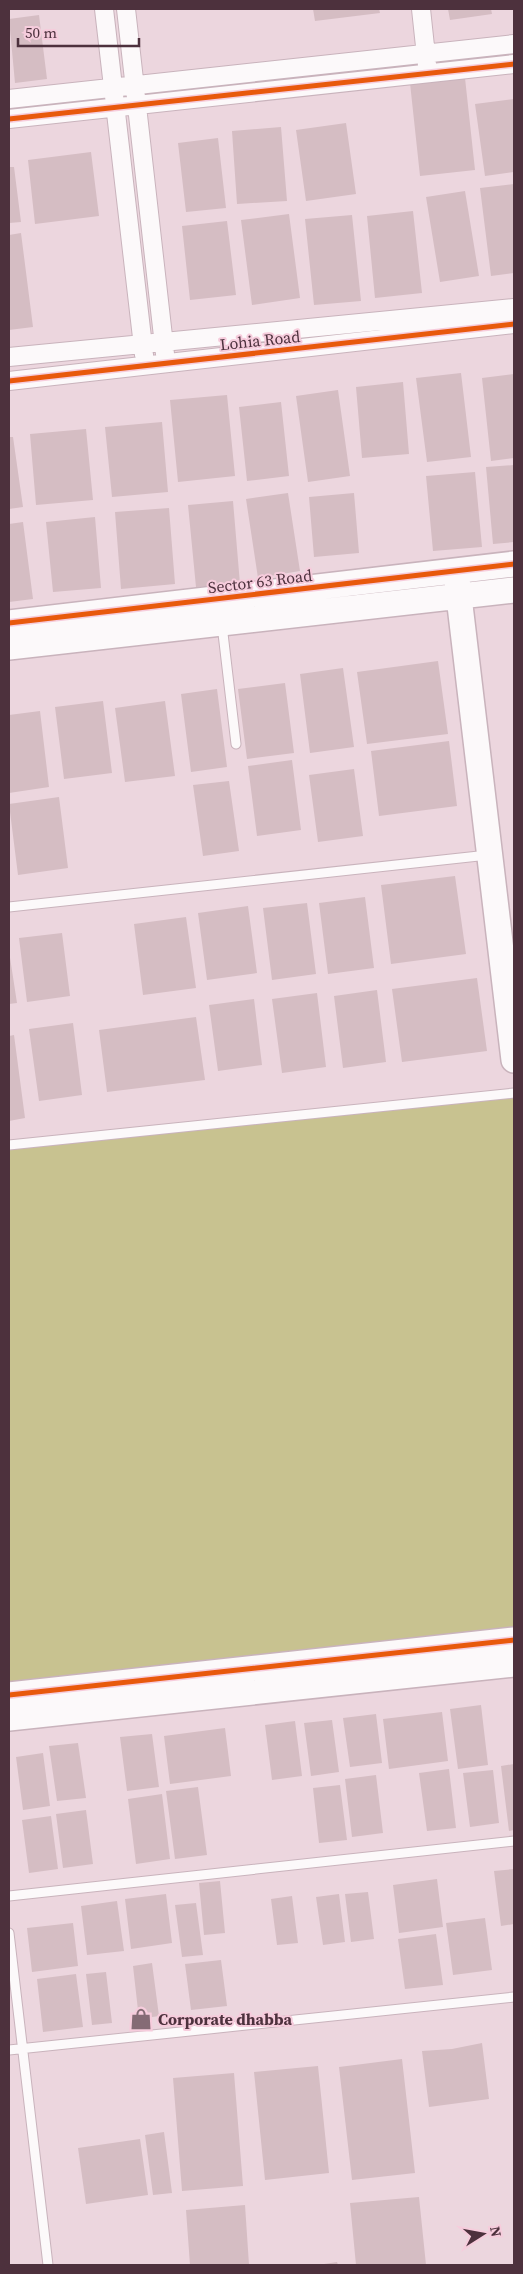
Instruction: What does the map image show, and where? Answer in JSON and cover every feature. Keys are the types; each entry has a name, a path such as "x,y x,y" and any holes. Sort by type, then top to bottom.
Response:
{"street":[{"path":"104,9 145,365"},
{"path":"126,9 166,363"},
{"path":"421,9 428,73"},
{"path":"9,99 514,44"},
{"path":"9,119 514,64"},
{"name":"Lohia Road","path":"9,357 514,308"},
{"name":"Lohia Road","path":"9,381 514,324"},
{"name":"Sector 63 Road","path":"9,623 514,564"},
{"path":"456,571 514,1060"},
{"path":"9,647 514,590"},
{"path":"9,1695 514,1640"},
{"path":"9,1718 514,1664"}],"lane":[{"path":"222,623 236,744"},
{"path":"9,907 490,854"},
{"path":"9,1145 514,1093"},
{"path":"9,1896 514,1841"},
{"path":"9,1933 48,2265"},
{"path":"9,2050 514,1997"}],"shaded area":[{"path":"514,1093 514,1663 9,1703 9,1145"}],"building":[{"path":"313,9 379,9 380,13 315,21"},
{"path":"448,9 491,9 492,14 450,20"},
{"path":"39,15 47,79 15,83 9,19"},
{"path":"465,78 475,170 420,176 410,83"},
{"path":"514,99 514,172 485,176 475,104"},
{"path":"346,123 356,194 306,201 296,130"},
{"path":"281,127 287,201 237,204 232,131"},
{"path":"218,138 226,208 186,212 178,143"},
{"path":"91,152 99,216 35,224 28,160"},
{"path":"9,167 14,167 21,222 9,223"},
{"path":"514,184 514,273 491,276 480,188"},
{"path":"465,191 479,276 440,282 426,197"},
{"path":"413,211 422,293 375,298 367,216"},
{"path":"289,214 300,298 252,305 241,220"},
{"path":"352,215 361,301 314,305 305,219"},
{"path":"227,221 236,295 190,300 182,226"},
{"path":"21,233 33,327 9,330 9,235"},
{"path":"461,373 471,457 427,462 416,378"},
{"path":"514,374 514,458 491,461 482,378"},
{"path":"403,382 409,454 362,458 356,387"},
{"path":"338,390 350,476 308,482 296,396"},
{"path":"227,395 235,476 178,482 170,400"},
{"path":"281,402 289,476 247,481 239,407"},
{"path":"162,422 168,492 112,497 105,427"},
{"path":"86,429 93,500 36,505 30,434"},
{"path":"9,437 13,437 23,507 9,509"},
{"path":"514,465 514,542 493,544 486,467"},
{"path":"475,472 482,547 433,551 426,476"},
{"path":"288,493 300,571 258,578 246,499"},
{"path":"354,493 359,553 314,557 309,497"},
{"path":"233,501 240,584 196,587 188,505"},
{"path":"169,508 175,584 121,589 115,512"},
{"path":"95,517 101,588 53,592 46,522"},
{"path":"23,522 33,599 9,602 9,524"},
{"path":"438,661 448,734 367,744 357,672"},
{"path":"343,668 354,747 310,753 300,674"},
{"path":"285,683 294,753 247,759 238,689"},
{"path":"217,689 227,767 191,772 181,694"},
{"path":"103,701 112,773 64,779 55,707"},
{"path":"165,701 175,776 125,782 115,708"},
{"path":"40,711 49,787 9,793 9,715"},
{"path":"449,741 457,806 379,816 371,751"},
{"path":"292,760 301,830 257,836 248,766"},
{"path":"354,769 363,836 318,842 309,775"},
{"path":"229,781 239,851 203,856 193,785"},
{"path":"59,797 68,868 18,875 9,804"},
{"path":"455,876 466,954 391,964 381,885"},
{"path":"365,897 374,968 328,974 319,903"},
{"path":"307,903 316,974 272,980 263,908"},
{"path":"248,906 257,973 207,980 198,913"},
{"path":"186,917 196,988 143,995 134,924"},
{"path":"62,933 70,996 27,1002 19,938"},
{"path":"9,951 17,1003 9,1004"},
{"path":"477,978 487,1051 402,1062 392,989"},
{"path":"377,990 386,1062 343,1068 334,996"},
{"path":"317,993 326,1067 282,1073 272,999"},
{"path":"254,999 262,1065 218,1071 209,1005"},
{"path":"196,1017 205,1080 107,1092 99,1030"},
{"path":"73,1023 82,1095 39,1101 29,1029"},
{"path":"14,1035 25,1118 9,1121 9,1036"},
{"path":"481,1705 488,1765 458,1769 450,1709"},
{"path":"442,1712 448,1761 389,1769 383,1719"},
{"path":"376,1714 382,1763 350,1767 343,1718"},
{"path":"332,1720 339,1772 311,1776 304,1723"},
{"path":"295,1721 302,1776 272,1780 265,1725"},
{"path":"225,1728 231,1776 170,1784 164,1736"},
{"path":"152,1734 159,1787 127,1791 120,1737"},
{"path":"78,1743 86,1798 57,1801 49,1746"},
{"path":"43,1753 50,1806 23,1810 16,1757"},
{"path":"514,1764 514,1830 509,1831 501,1766"},
{"path":"449,1769 456,1828 427,1831 419,1773"},
{"path":"493,1770 499,1823 470,1827 463,1773"},
{"path":"376,1775 383,1833 352,1837 345,1779"},
{"path":"340,1785 347,1840 319,1843 313,1788"},
{"path":"198,1787 207,1855 175,1859 166,1791"},
{"path":"162,1794 170,1859 136,1864 128,1799"},
{"path":"86,1810 93,1864 63,1868 56,1814"},
{"path":"51,1816 58,1869 29,1873 22,1820"},
{"path":"514,1869 514,1924 501,1926 494,1871"},
{"path":"437,1879 443,1927 399,1933 393,1885"},
{"path":"220,1881 225,1933 204,1935 199,1883"},
{"path":"368,1892 374,1939 351,1942 345,1894"},
{"path":"166,1894 172,1943 131,1949 125,1899"},
{"path":"339,1894 345,1942 323,1945 316,1897"},
{"path":"292,1896 298,1943 277,1945 271,1899"},
{"path":"117,1901 124,1951 87,1955 81,1906"},
{"path":"196,1903 203,1955 182,1957 175,1905"},
{"path":"485,1918 492,1970 453,1975 446,1923"},
{"path":"73,1923 78,1966 32,1972 27,1928"},
{"path":"436,1934 443,1985 405,1989 398,1939"},
{"path":"221,1960 227,2006 191,2010 185,1964"},
{"path":"152,1963 159,2016 139,2019 133,1966"},
{"path":"106,1972 112,2023 92,2025 86,1974"},
{"path":"76,1974 83,2027 43,2032 37,1979"},
{"path":"482,2043 489,2099 429,2107 422,2051 452,2049"},
{"path":"402,2059 415,2173 352,2180 339,2067"},
{"path":"318,2066 329,2173 265,2180 254,2072"},
{"path":"234,2073 243,2186 182,2191 173,2078"},
{"path":"164,2132 172,2193 153,2195 145,2135"},
{"path":"140,2139 148,2195 86,2204 78,2148"},
{"path":"419,2197 426,2265 356,2265 350,2203"},
{"path":"245,2205 249,2265 190,2265 186,2210"},
{"path":"337,2262 338,2265 324,2265 324,2264"}],"cycle path":[{"path":"9,119 514,64"},
{"path":"9,381 514,324"},
{"path":"9,623 514,564"},
{"path":"9,1695 514,1640"}],"place":[{"name":"Corporate dhabba","path":"141,2019"}]}
